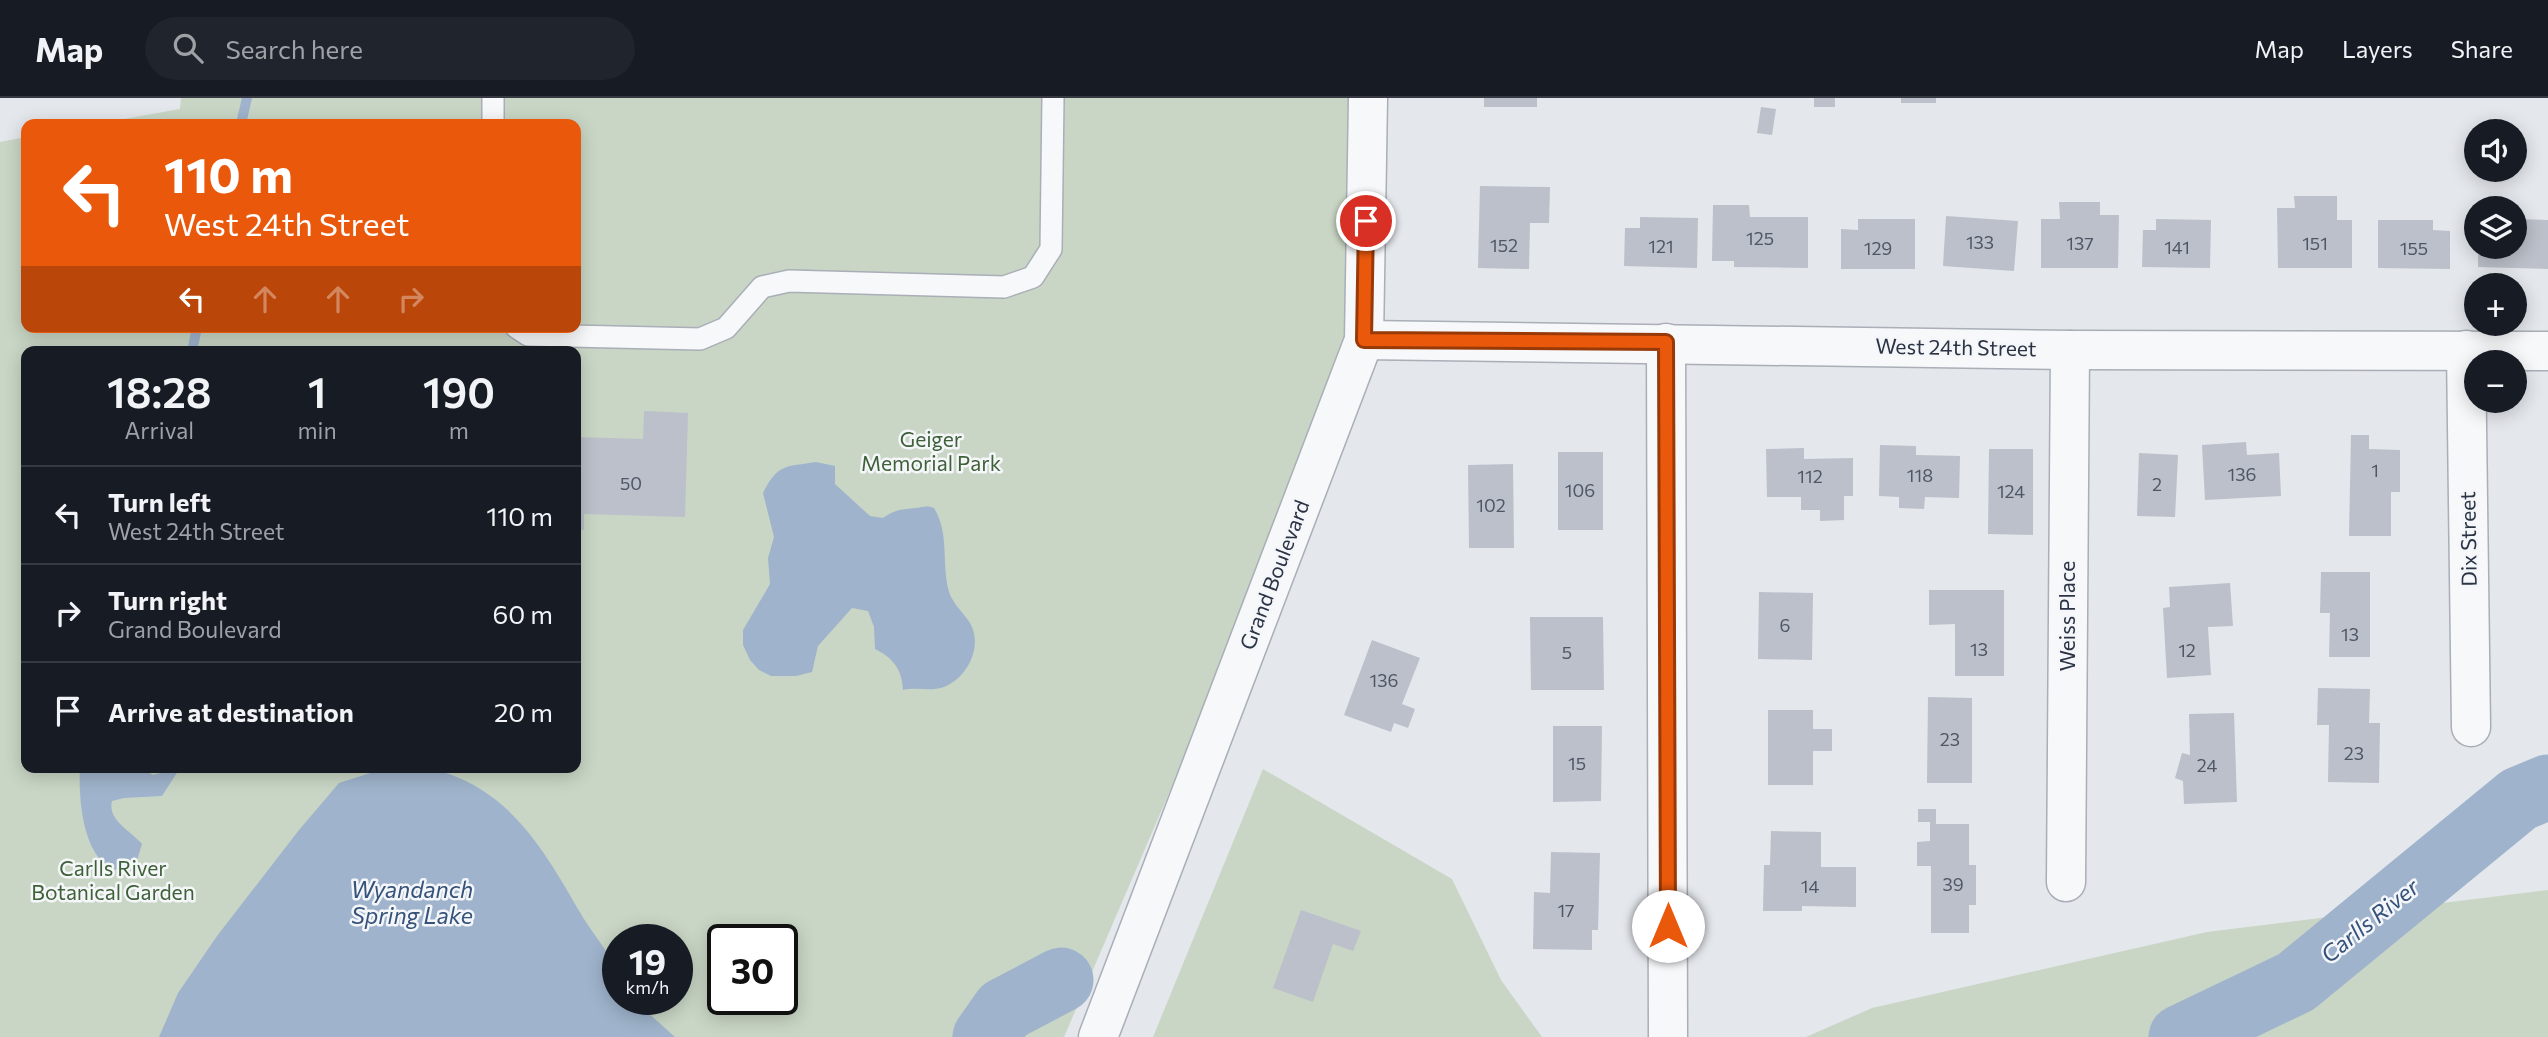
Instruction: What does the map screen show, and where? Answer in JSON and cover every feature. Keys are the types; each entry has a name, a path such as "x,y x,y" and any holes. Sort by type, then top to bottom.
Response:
{"street":[{"name":"Grand Boulevard","path":"1098,1037 1364,340 1368,98"},
{"name":"West 24th Street","path":"1364,340 1666,342 2070,350 2464,350"},
{"path":"1666,342 1668,1037"},
{"name":"Weiss Place","path":"2066,882 2070,350"},
{"name":"West 24th Street","path":"2527,351 2548,351"},
{"name":"Dix Street","path":"2467,413 2471,727"}],"lane":[{"path":"493,98 494,119"},
{"path":"525,333 700,339 726,328 762,287 789,281 1004,288 1033,277 1051,249 1054,98"}],"green space":[{"name":"Geiger Memorial Park","path":"181,98 1368,98 1364,340 1064,1037 0,1037 0,142 21,138 21,333 581,333 581,119 124,119 180,109"},
{"path":"1263,769 1452,879 1501,980 1542,1037 1153,1037"},
{"path":"2548,890 2548,1037 1806,1037 1872,1008 2207,932"}],"water":[{"path":"816,462 835,466 835,484 870,516 883,518 900,510 925,506 934,508 944,538 949,592 970,623 975,642 974,652 965,671 950,684 936,689 903,690 901,676 895,665 875,649 874,627 868,611 852,608 818,646 812,672 796,676 771,676 759,670 750,660 743,645 743,630 770,584 768,558 774,537 763,493 778,471"},
{"path":"80,773 177,773 162,796 112,801 111,808 116,820 142,844 134,870 117,870 104,863 94,851 83,818"},
{"name":"Wyandanch Spring Lake","path":"370,773 445,773 472,784 511,813 527,831 556,871 602,946 602,1015 650,1015 675,1037 159,1037 178,993 217,936 339,783"}],"building":[{"path":"1484,98 1537,98 1537,107 1484,107"},
{"path":"1814,98 1835,98 1835,107 1814,107"},
{"path":"1901,98 1936,98 1936,103 1901,103"},
{"path":"1761,107 1776,109 1772,135 1757,133"},
{"path":"1480,186 1550,187 1549,223 1530,223 1529,269 1478,268"},
{"path":"2294,196 2337,196 2337,220 2352,220 2352,268 2278,268 2277,208 2295,208"},
{"path":"2059,202 2100,202 2100,215 2119,215 2118,268 2041,268 2041,219 2060,219"},
{"path":"1713,205 1749,205 1750,217 1808,217 1808,268 1734,267 1734,261 1712,261"},
{"path":"1946,216 2018,221 2014,271 1943,266"},
{"path":"1640,217 1698,218 1697,268 1624,266 1625,228 1640,228"},
{"path":"1858,219 1915,219 1915,269 1841,269 1841,229 1858,230"},
{"path":"2156,219 2211,220 2210,268 2142,267 2143,230 2156,230"},
{"path":"2527,219 2548,220 2548,269 2478,267 2478,259 2527,259"},
{"path":"2378,220 2433,220 2433,230 2450,231 2450,269 2378,268"},
{"path":"644,411 688,413 685,517 584,514 584,530 581,530 581,437 643,439"},
{"path":"2351,435 2369,435 2369,449 2400,450 2400,492 2391,492 2391,536 2349,536"},
{"path":"2246,442 2247,455 2279,453 2281,496 2205,500 2202,445"},
{"path":"1880,445 1916,446 1916,455 1960,456 1959,498 1925,497 1924,509 1899,508 1899,497 1879,496"},
{"path":"1804,448 1804,459 1853,458 1853,496 1844,496 1844,520 1820,521 1820,510 1801,510 1801,497 1767,497 1766,449"},
{"path":"1989,449 2033,449 2033,535 1988,534"},
{"path":"1558,452 1603,452 1603,530 1558,530"},
{"path":"2139,453 2178,455 2175,517 2137,516"},
{"path":"1513,464 1514,548 1469,548 1468,465"},
{"path":"2321,572 2370,572 2370,657 2329,657 2330,613 2320,613"},
{"path":"2230,583 2233,626 2208,627 2211,675 2167,678 2163,608 2170,607 2169,587"},
{"path":"1929,590 2004,590 2004,676 1955,676 1955,624 1929,625"},
{"path":"1759,592 1813,593 1812,660 1758,659"},
{"path":"1530,617 1603,617 1604,690 1531,690"},
{"path":"1372,640 1420,658 1402,704 1415,709 1408,728 1394,723 1391,732 1344,715"},
{"path":"2318,688 2370,689 2369,723 2380,723 2379,783 2328,782 2329,725 2317,725"},
{"path":"1928,697 1972,698 1972,783 1927,783"},
{"path":"1768,710 1813,710 1813,729 1832,729 1832,751 1813,751 1813,785 1768,785"},
{"path":"2234,713 2237,802 2184,804 2183,781 2175,778 2182,753 2190,755 2189,714"},
{"path":"1553,726 1602,726 1601,801 1553,802"},
{"path":"1918,809 1936,809 1936,824 1969,824 1969,865 1976,865 1976,905 1969,905 1969,933 1931,933 1931,866 1917,866 1917,842 1930,841 1930,822 1918,822"},
{"path":"1771,831 1821,832 1821,867 1856,867 1856,907 1802,906 1802,911 1763,911 1764,865 1770,865"},
{"path":"1551,852 1600,853 1598,930 1592,930 1592,950 1533,949 1534,892 1550,893"},
{"path":"1301,910 1361,931 1353,951 1333,944 1313,1002 1273,988"}],"waterway":[{"path":"242,119 247,98"},
{"path":"193,346 196,333"},
{"name":"Carlls River","path":"2181,1037 2296,982 2519,799 2548,787"},
{"name":"Carlls River","path":"985,1037 1004,1010 1061,980"}],"route":[{"path":"1366,221 1364,340 1666,342 1668,926"}],"park label":[{"name":"Carlls River Botanical Garden","path":"113,881"}]}
